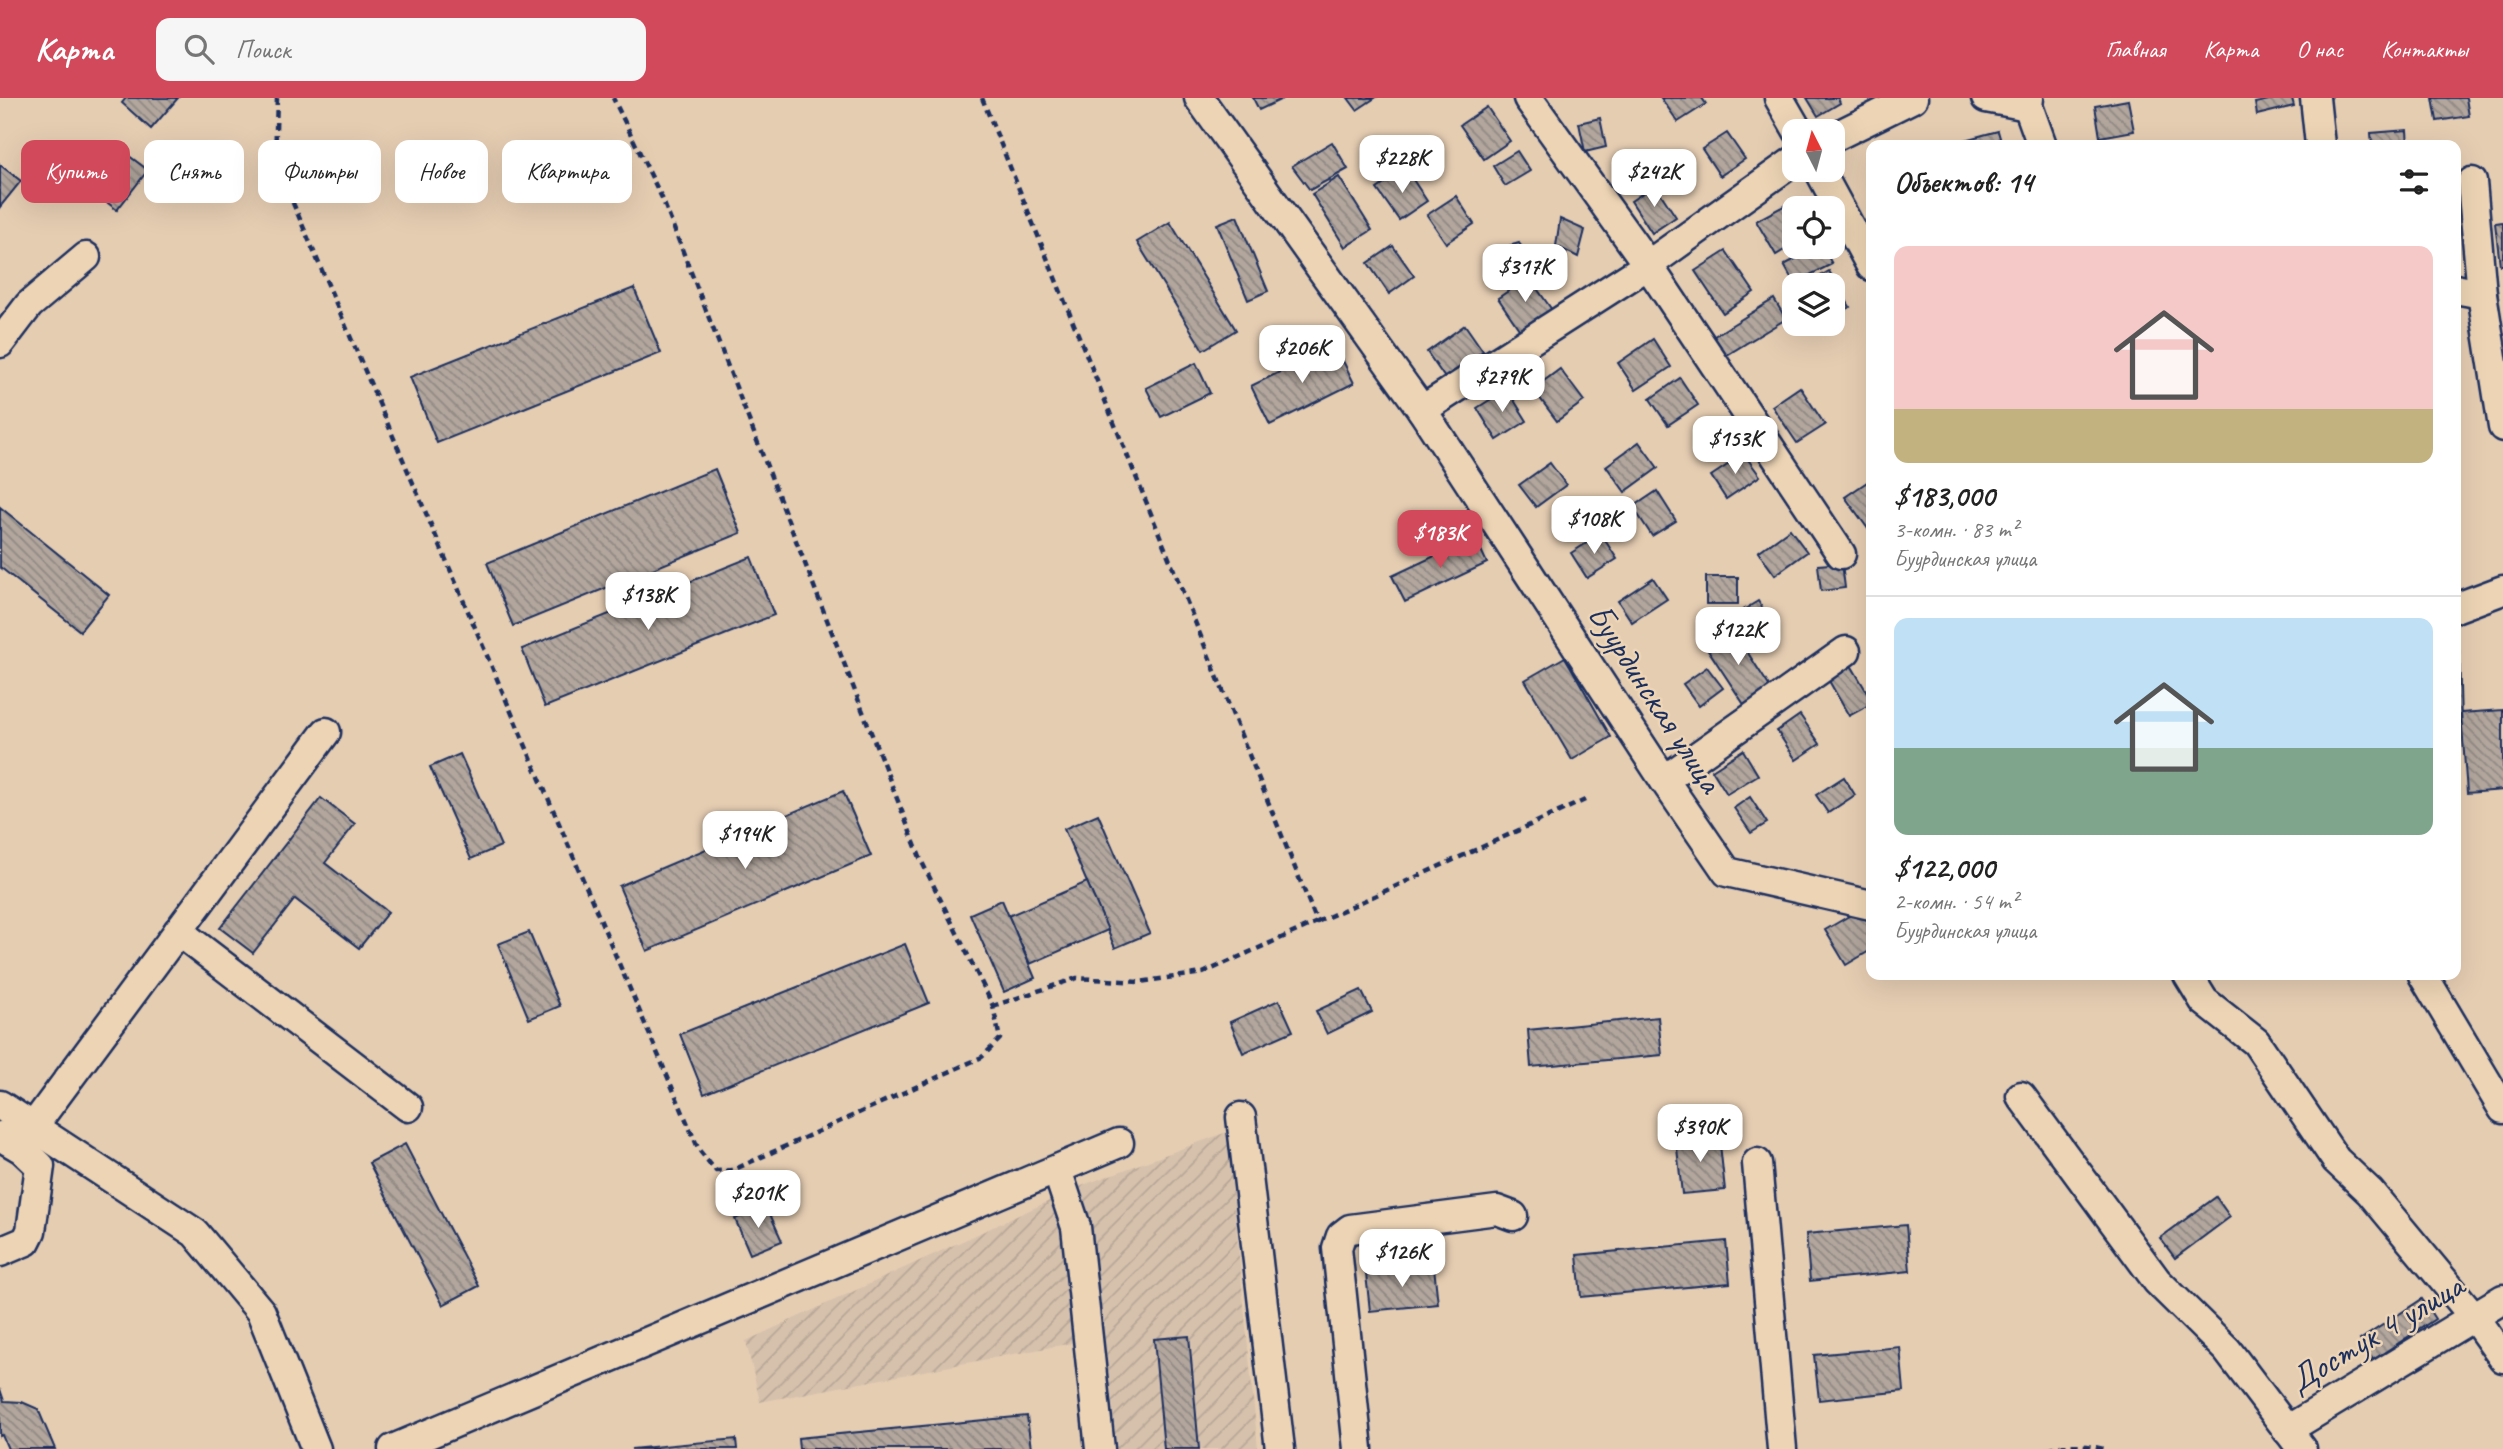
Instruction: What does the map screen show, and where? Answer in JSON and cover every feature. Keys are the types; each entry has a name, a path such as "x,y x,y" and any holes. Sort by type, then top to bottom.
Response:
{"street":[{"name":"Буурдинская улица","path":"1199,98 1422,410 1727,872 1866,904"},
{"path":"1528,98 1648,265 1841,554"},
{"path":"1779,98 1791,119"},
{"path":"1845,132 1913,98"},
{"path":"1986,98 2028,102 2040,140"},
{"path":"2315,98 2319,140"},
{"path":"1422,410 1648,265 1782,170"},
{"path":"1826,182 1866,257"},
{"path":"2472,182 2469,291 2503,427"},
{"path":"0,343 29,305 86,257"},
{"path":"2461,606 2503,590"},
{"path":"1664,780 1846,651"},
{"path":"19,1140 326,732"},
{"path":"178,930 408,1107"},
{"path":"2191,980 2204,1000 2256,1042 2336,1160 2370,1192 2474,1317 2503,1358"},
{"path":"2426,980 2503,1109"},
{"path":"2021,1096 2157,1281 2227,1350 2294,1439"},
{"path":"0,1105 19,1140 40,1166 31,1231 26,1241 0,1252"},
{"path":"1241,1117 1280,1449"},
{"path":"19,1140 195,1233 261,1312 316,1449"},
{"path":"393,1449 1119,1143"},
{"path":"1757,1163 1782,1449"},
{"path":"1057,1170 1076,1227 1100,1449"},
{"path":"1358,1449 1337,1248 1341,1236 1350,1229 1497,1210 1513,1216"},
{"name":"Достук 4 улица","path":"2294,1439 2503,1299"}],"path":[{"path":"277,98 275,161 699,1150 716,1171 733,1170 982,1056 1000,1039 993,1006 921,860 662,198 613,98"},
{"path":"982,98 1317,922"},
{"path":"993,1006 1077,978 1139,982 1203,973 1585,800"},
{"path":"2048,1449 2077,1446 2104,1449"}],"shaded area":[{"path":"1227,1132 1258,1449 1117,1449 1104,1337 760,1402 746,1341 1086,1184"}],"building":[{"path":"126,98 178,98 151,129 122,103"},
{"path":"1253,98 1284,98 1259,110"},
{"path":"1348,98 1375,98 1357,110"},
{"path":"1661,98 1702,98 1706,104 1678,122"},
{"path":"1807,98 1838,98 1840,103 1818,116"},
{"path":"2292,98 2294,106 2257,115 2255,103"},
{"path":"2433,98 2466,98 2469,116 2437,121"},
{"path":"2128,100 2134,131 2100,137 2095,106"},
{"path":"1487,107 1510,141 1484,159 1460,125"},
{"path":"1600,118 1606,147 1585,152 1579,123"},
{"path":"2407,130 2408,140 2372,140 2371,133"},
{"path":"1998,131 2001,140 1964,140"},
{"path":"1727,133 1745,159 1720,176 1702,149"},
{"path":"1332,142 1348,169 1310,190 1292,166"},
{"path":"1517,151 1530,171 1505,186 1493,166"},
{"path":"130,157 144,167 144,175 130,193"},
{"path":"0,165 21,181 0,207"},
{"path":"1406,169 1427,201 1399,220 1377,189"},
{"path":"1339,177 1372,230 1345,247 1312,194"},
{"path":"1655,185 1676,217 1652,233 1631,201"},
{"path":"1456,196 1474,224 1446,243 1427,215"},
{"path":"108,203 122,203 117,210"},
{"path":"1782,207 1782,251 1776,255 1756,221"},
{"path":"1237,216 1268,291 1248,300 1217,224"},
{"path":"1560,219 1585,230 1578,257 1556,246"},
{"path":"1170,222 1236,330 1203,350 1137,242"},
{"path":"2503,222 2503,265 2500,265 2495,223"},
{"path":"1519,243 1534,265 1507,280 1489,252"},
{"path":"1393,246 1414,276 1389,294 1368,263"},
{"path":"1726,251 1754,292 1723,313 1695,271"},
{"path":"1795,259 1829,259 1832,264 1814,273 1788,273 1784,265"},
{"path":"1529,277 1552,310 1521,332 1498,298"},
{"path":"634,288 661,353 437,443 410,377"},
{"path":"1774,299 1782,312 1782,321 1722,358 1711,338"},
{"path":"1465,325 1483,351 1445,378 1427,352"},
{"path":"1653,339 1671,367 1636,390 1618,363"},
{"path":"1335,345 1354,383 1270,425 1251,386"},
{"path":"1196,363 1210,393 1161,417 1146,388"},
{"path":"1560,369 1584,401 1557,421 1533,389"},
{"path":"1680,378 1698,405 1668,425 1650,399"},
{"path":"1800,387 1825,425 1797,443 1772,406"},
{"path":"1507,389 1527,421 1497,440 1477,408"},
{"path":"1639,442 1658,468 1625,492 1606,466"},
{"path":"1744,454 1760,476 1726,499 1711,476"},
{"path":"1550,463 1566,485 1536,507 1519,485"},
{"path":"715,469 741,533 513,626 487,563"},
{"path":"1866,483 1866,526 1845,497"},
{"path":"1657,491 1676,521 1652,536 1633,507"},
{"path":"0,507 109,595 80,631 0,567"},
{"path":"1790,529 1807,552 1775,575 1758,552"},
{"path":"1601,534 1617,559 1587,578 1571,553"},
{"path":"1475,537 1487,563 1405,602 1392,576"},
{"path":"751,557 774,615 545,707 522,649"},
{"path":"1842,563 1845,588 1821,591 1818,565"},
{"path":"1706,577 1738,577 1738,604 1706,604"},
{"path":"1653,578 1667,599 1632,622 1618,601"},
{"path":"1758,601 1778,633 1749,650 1730,618"},
{"path":"1730,625 1773,692 1747,709 1703,642"},
{"path":"1565,657 1611,737 1572,760 1525,680"},
{"path":"1851,665 1866,690 1866,707 1849,716 1828,679"},
{"path":"1707,667 1723,688 1699,706 1683,684"},
{"path":"2503,710 2503,790 2467,793 2461,713"},
{"path":"1800,715 1820,744 1796,760 1777,731"},
{"path":"1743,750 1758,775 1727,794 1712,770"},
{"path":"460,754 501,846 471,859 430,767"},
{"path":"1844,777 1855,795 1828,813 1816,795"},
{"path":"843,791 871,856 647,951 619,886"},
{"path":"1750,797 1767,823 1751,833 1734,808"},
{"path":"321,798 355,824 325,863 388,912 359,948 295,899 253,953 220,928"},
{"path":"1098,814 1150,933 1115,948 1064,829"},
{"path":"1087,882 1108,930 1030,964 1008,916"},
{"path":"1002,900 1035,978 1004,992 970,914"},
{"path":"1861,909 1866,918 1866,953 1846,965 1825,930"},
{"path":"529,932 560,1006 529,1019 498,944"},
{"path":"905,944 929,1003 704,1094 680,1034"},
{"path":"1361,990 1372,1012 1327,1034 1316,1011"},
{"path":"1279,1000 1293,1031 1243,1053 1230,1022"},
{"path":"1658,1017 1662,1055 1531,1067 1528,1030"},
{"path":"1719,1135 1725,1190 1682,1194 1676,1139"},
{"path":"405,1144 479,1286 443,1305 369,1163"},
{"path":"2216,1197 2230,1217 2175,1258 2160,1238"},
{"path":"766,1205 782,1241 750,1254 735,1219"},
{"path":"1906,1225 1910,1271 1810,1281 1806,1234"},
{"path":"1726,1241 1730,1283 1581,1297 1577,1255"},
{"path":"1434,1267 1438,1304 1370,1311 1366,1274"},
{"path":"2422,1299 2435,1319 2373,1360 2360,1340"},
{"path":"1189,1336 1199,1449 1164,1449 1154,1339"},
{"path":"1900,1347 1904,1391 1819,1400 1814,1355"},
{"path":"0,1389 4,1401 22,1402 38,1409 55,1449 8,1449 2,1435 0,1436"},
{"path":"1027,1416 1031,1449 799,1449 798,1438"},
{"path":"736,1439 737,1449 631,1449"}]}
